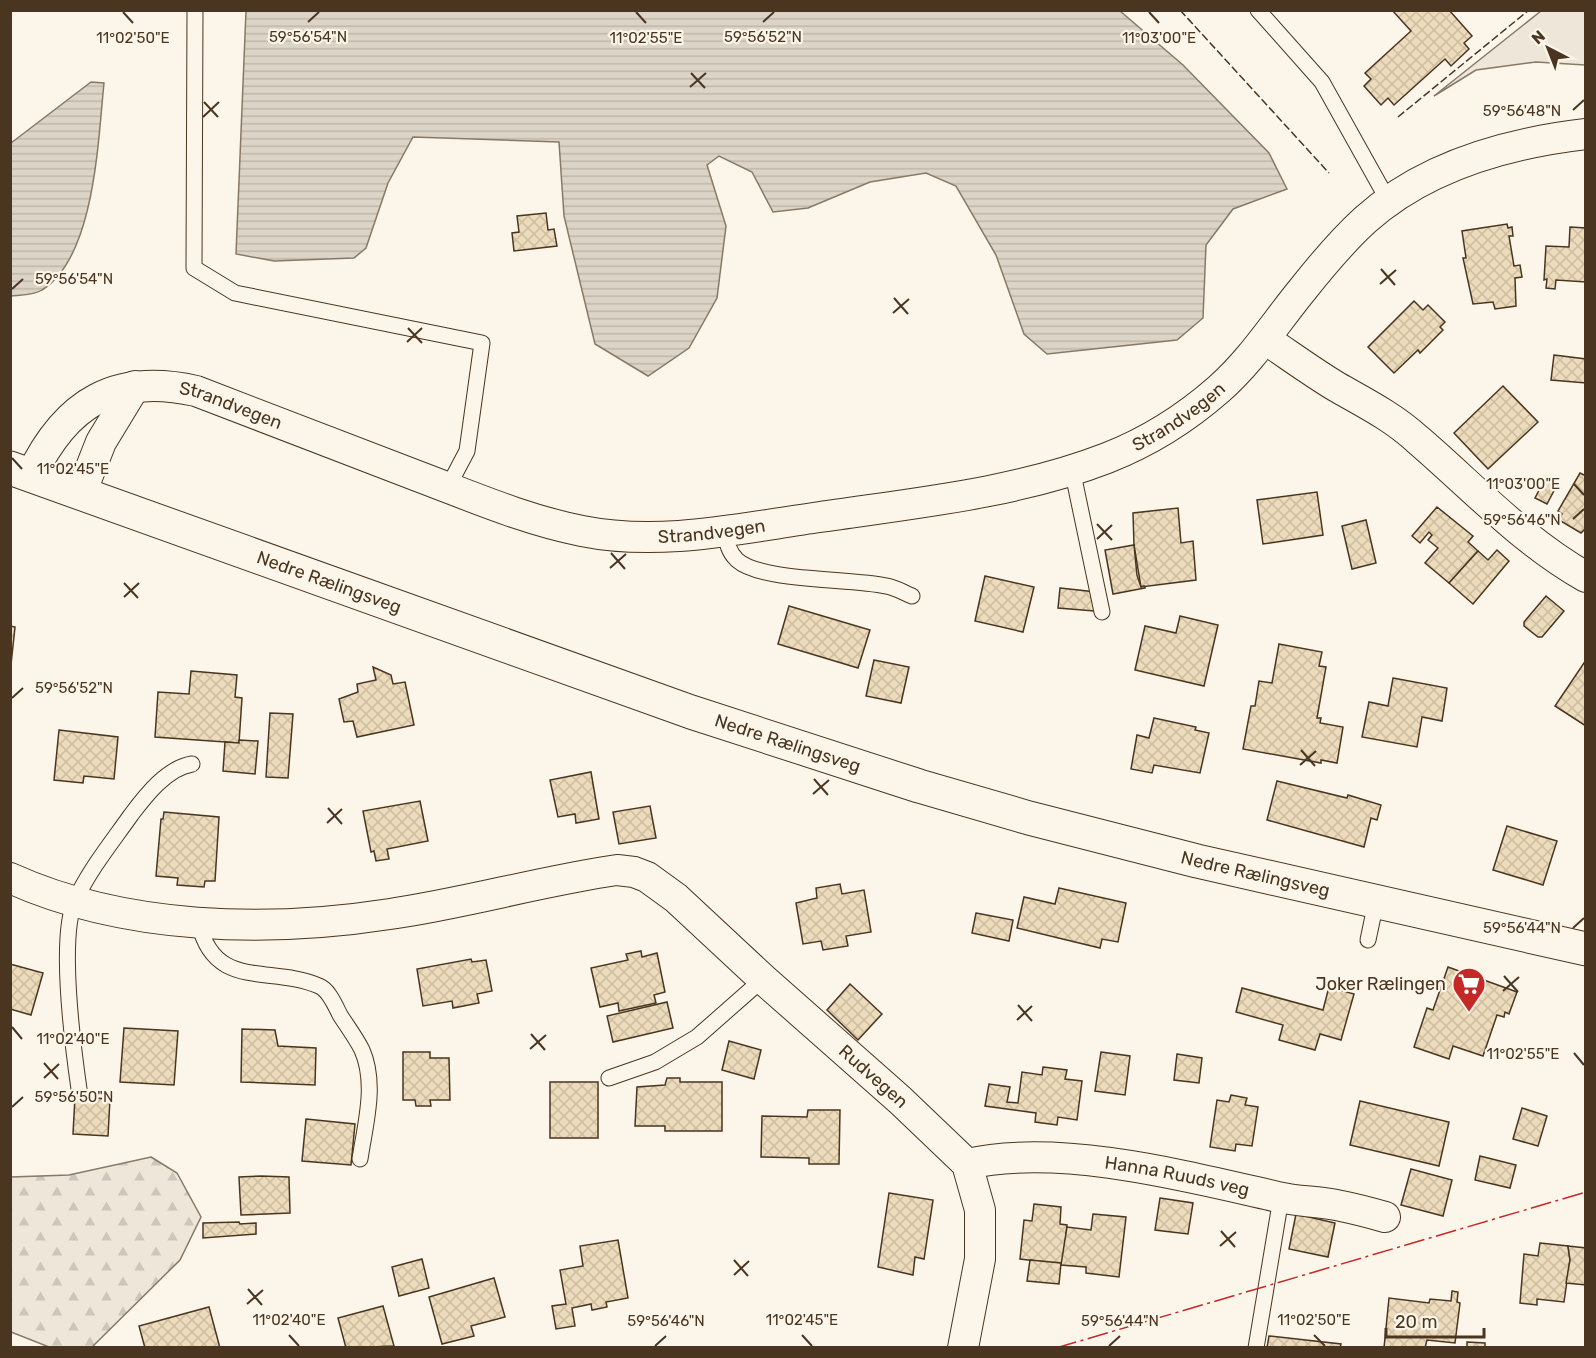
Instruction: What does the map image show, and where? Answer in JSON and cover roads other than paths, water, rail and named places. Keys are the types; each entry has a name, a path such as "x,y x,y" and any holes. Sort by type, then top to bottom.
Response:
{"main road":[{"name":"Nedre Rælingsveg","path":"21,472 691,712 919,786 1109,839 1586,949"}],"street":[{"name":"Strandvegen","path":"21,472 73,415 95,398 135,386 160,384 196,391 543,521 604,535 676,537 724,531 889,507 1022,482 1072,469 1145,441 1185,416 1240,369 1330,257 1367,218 1389,202 1436,174 1481,156 1530,142 1586,134"},
{"path":"1265,339 1335,386 1384,413 1417,439 1459,480 1548,556 1586,578"},
{"path":"81,493 100,442 135,386"},
{"name":"Rudvegen","path":"199,923 299,924 390,914 602,872 634,872 647,877 676,898 763,979 900,1100 967,1164"},
{"path":"10,878 75,900 145,917 199,923"},
{"name":"Hanna Ruuds veg","path":"967,1164 994,1158 1030,1156 1077,1160 1281,1198 1341,1206 1385,1217"},
{"path":"963,1347 980,1259 980,1210 967,1164"}],"lane":[{"path":"195,10 194,268 235,293 482,343 467,451 448,487"},
{"path":"1258,10 1322,82 1389,202"},
{"path":"1072,469 1102,612"},
{"path":"724,531 728,549 738,561 751,569 840,582 887,586 912,596"},
{"path":"79,1089 70,1004 69,921 75,900 137,807 170,772 192,764"},
{"path":"1368,940 1376,902"},
{"path":"199,923 203,942 213,957 220,962 244,971 316,985 327,993 361,1048 366,1061 368,1101 360,1159"},
{"path":"609,1078 655,1062 697,1037 763,979"},
{"path":"1256,1347 1281,1198"}],"place":[{"name":"Joker Rælingen","path":"1469,1013"}]}
